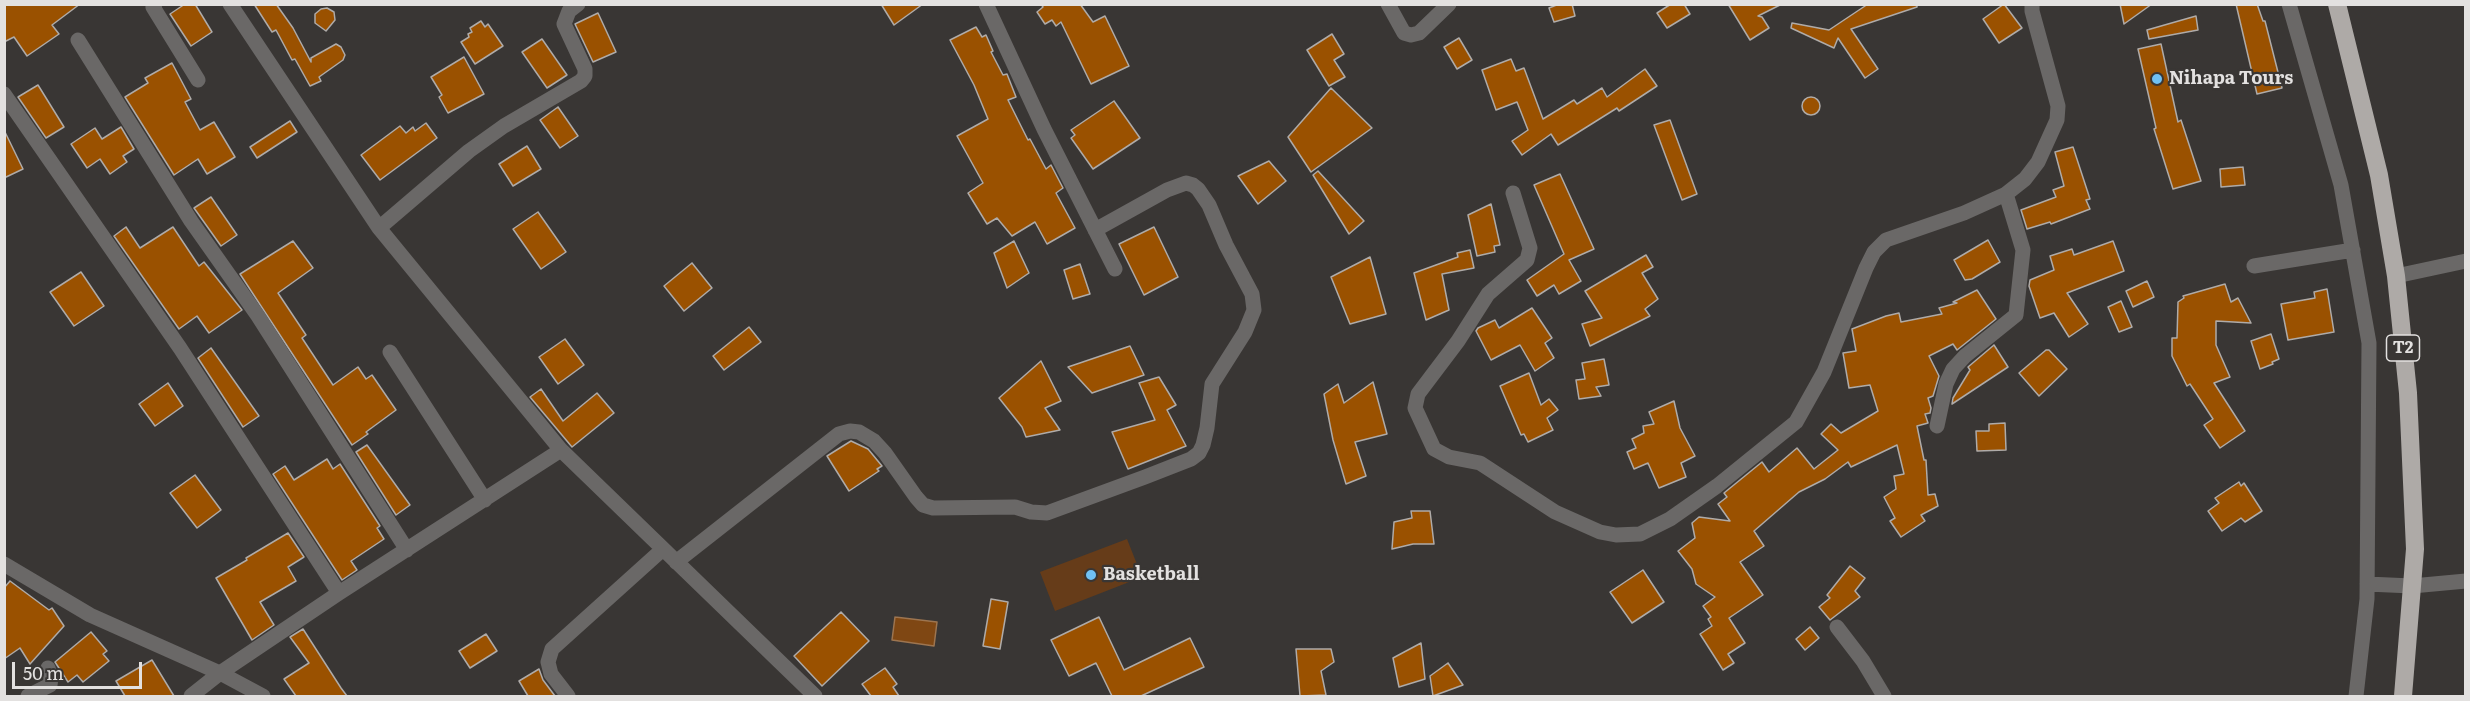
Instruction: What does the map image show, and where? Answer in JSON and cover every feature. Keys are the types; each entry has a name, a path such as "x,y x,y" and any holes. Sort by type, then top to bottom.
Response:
{"highway":[{"name":"T2","path":"2337,4 2379,175 2396,276 2415,518 2403,696"}],"street":[{"path":"155,4 153,8 198,80"},
{"path":"379,228 469,151 504,126 581,81 585,76 585,69 564,24 569,10 578,4"},
{"path":"986,4 1044,129 1115,269"},
{"path":"1388,4 1404,33 1411,35 1419,33 1449,4"},
{"path":"2289,4 2341,185 2369,343 2367,584 2356,696"},
{"path":"1513,193 1530,248 1527,260 1488,294 1458,341 1418,394 1415,408 1434,449 1449,457 1480,463 1555,512 1600,532 1628,536 1640,534 1670,519 1718,486 1796,422 1824,372 1866,268 1874,252 1886,240 1964,213 2006,194 2025,179 2038,162 2057,120 2058,106 2032,5"},
{"path":"237,7 379,228 561,450 815,696"},
{"path":"78,40 191,222 258,316 407,550"},
{"path":"4,94 180,348 339,593"},
{"path":"676,562 839,434 850,431 860,432 874,441 923,505 933,508 1015,507 1031,512 1047,513 1191,459 1199,453 1207,428 1212,384 1245,332 1254,310 1252,294 1226,245 1209,205 1193,185 1186,183 1167,190 1095,230"},
{"path":"1937,426 1946,384 1953,369 1965,356 2016,315 2023,250 2006,194"},
{"path":"2254,266 2353,250"},
{"path":"2396,276 2466,261"},
{"path":"390,352 485,500"},
{"path":"191,696 220,673 339,593 561,450"},
{"path":"568,696 551,674 548,662 552,649 663,549"},
{"path":"4,564 90,615 220,673 262,696"},
{"path":"2367,584 2412,586 2466,581"},
{"path":"1837,627 1863,661 1884,696"},
{"path":"28,696 45,690 50,685 51,678 48,668"}],"shaded area":[{"name":"Basketball","path":"1127,539 1142,577 1055,611 1040,572"},
{"path":"895,617 937,622 934,646 892,640"}],"building":[{"path":"4,4 80,4 52,25 59,34 27,56 14,37 4,42"},
{"path":"185,4 195,4 212,32 191,46 170,14"},
{"path":"254,4 276,4 293,28 311,62 311,58 336,44 341,47 345,55 343,60 319,77 321,81 310,86 295,59 292,60 276,30 272,32"},
{"path":"881,4 923,4 894,25"},
{"path":"1041,4 1080,4 1093,22 1105,16 1129,66 1091,84 1061,22 1056,26 1052,20 1045,24 1037,12 1043,7"},
{"path":"1559,4 1572,4 1575,16 1554,22 1549,8"},
{"path":"1671,4 1684,4 1690,14 1667,28 1657,13"},
{"path":"1728,4 1782,4 1758,16 1762,17 1769,28 1750,40"},
{"path":"1868,4 1917,4 1917,7 1851,29 1878,69 1865,78 1838,38 1834,48 1791,28 1792,23 1829,30"},
{"path":"2004,4 2022,28 1999,43 1983,19"},
{"path":"2120,4 2152,4 2124,24"},
{"path":"2236,4 2257,4 2263,21 2265,21 2282,88 2257,94"},
{"path":"327,8 334,12 335,20 326,31 315,23 315,14"},
{"path":"598,13 616,52 593,62 575,24"},
{"path":"2196,16 2198,30 2149,39 2147,30"},
{"path":"481,21 485,27 488,24 503,46 475,64 461,42 469,37 468,34 472,32 470,28"},
{"path":"976,27 982,37 986,35 993,51 991,52 1003,75 1007,74 1016,97 1008,100 1028,140 1030,139 1046,169 1051,165 1063,188 1056,193 1075,228 1047,244 1035,222 1012,236 997,218 987,224 968,193 983,183 957,136 988,119 974,85 950,40"},
{"path":"1332,34 1344,54 1334,60 1345,77 1329,86 1307,50"},
{"path":"1459,38 1472,60 1457,69 1444,47"},
{"path":"542,39 567,75 547,88 522,52"},
{"path":"2161,44 2178,122 2181,120 2201,181 2173,189 2154,129 2156,128 2138,49"},
{"path":"464,57 484,94 448,113 439,97 442,95 431,77"},
{"path":"1511,59 1516,71 1524,68 1543,119 1574,100 1577,104 1602,88 1607,97 1645,69 1657,86 1619,111 1617,108 1558,145 1551,134 1522,155 1512,141 1528,130 1517,102 1496,110 1482,70"},
{"path":"172,63 191,99 185,102 200,130 214,122 235,157 207,174 198,159 174,175 125,97 148,83 145,78"},
{"path":"38,85 64,127 46,138 18,97"},
{"path":"1331,88 1372,128 1311,172 1288,137"},
{"path":"1811,97 1817,100 1820,106 1817,112 1811,115 1805,112 1802,106 1805,100"},
{"path":"1114,101 1140,138 1093,169 1071,138 1075,135 1071,130"},
{"path":"558,107 578,136 560,148 540,120"},
{"path":"1670,120 1697,194 1682,200 1654,125"},
{"path":"290,121 297,132 257,158 250,147"},
{"path":"426,123 437,138 380,180 361,155 400,126 406,133 413,127 415,131"},
{"path":"121,127 134,149 123,156 127,162 110,174 100,159 87,168 71,144 95,128 102,139"},
{"path":"4,130 23,169 4,178"},
{"path":"527,146 541,169 513,186 499,164"},
{"path":"2073,147 2090,199 2086,200 2090,209 2051,224 2050,222 2027,229 2021,210 2056,197 2053,190 2064,186 2055,152"},
{"path":"1269,161 1286,181 1258,204 1238,176"},
{"path":"2243,167 2245,185 2221,187 2220,169"},
{"path":"1318,171 1364,221 1349,234 1313,175"},
{"path":"1560,174 1594,249 1569,260 1581,281 1559,294 1554,285 1537,296 1527,280 1564,254 1534,185"},
{"path":"211,197 237,235 221,246 194,208"},
{"path":"1491,204 1500,245 1494,246 1495,252 1477,256 1468,215"},
{"path":"538,212 566,252 541,269 513,229"},
{"path":"126,227 140,248 173,227 199,266 204,262 242,310 209,333 197,316 179,329 114,236"},
{"path":"1154,227 1178,277 1144,295 1119,244"},
{"path":"1988,240 2000,262 1972,279 1965,280 1954,260"},
{"path":"293,241 313,268 278,293 306,335 302,338 333,385 358,367 366,379 372,375 396,410 352,445 240,274"},
{"path":"1014,241 1029,273 1007,288 994,253"},
{"path":"2113,241 2124,271 2067,293 2088,324 2069,337 2054,313 2040,318 2029,286 2030,280 2054,270 2050,256 2072,249 2074,255"},
{"path":"1470,250 1474,268 1442,274 1449,310 1426,320 1414,273 1458,257 1457,253"},
{"path":"1646,255 1653,267 1642,273 1658,299 1645,309 1650,316 1590,346 1582,324 1602,318 1585,291"},
{"path":"1370,257 1386,314 1350,324 1331,277"},
{"path":"692,263 712,288 684,311 664,286"},
{"path":"1080,264 1090,294 1073,299 1064,270"},
{"path":"81,272 104,306 74,326 50,292"},
{"path":"2147,281 2154,297 2133,307 2126,291"},
{"path":"2225,284 2231,302 2238,298 2251,323 2216,321 2216,345 2230,377 2214,383 2245,431 2220,448 2204,425 2213,419 2190,384 2187,386 2172,356 2172,338 2177,338 2178,302 2184,298 2183,296"},
{"path":"2327,289 2334,332 2288,340 2281,304 2315,298 2314,292"},
{"path":"1977,290 1996,319 1957,350 1953,344 1929,356 1939,376 1933,396 1928,398 1931,408 1930,413 1925,414 1928,423 1917,426 1924,460 1926,460 1928,495 1935,494 1938,506 1921,515 1925,521 1901,537 1890,521 1895,518 1884,497 1896,489 1894,476 1904,474 1897,445 1851,467 1848,462 1825,479 1799,492 1754,531 1764,546 1740,562 1763,595 1729,618 1745,643 1728,654 1734,663 1723,670 1700,634 1712,626 1708,619 1711,617 1703,606 1715,597 1696,584 1692,569 1678,551 1695,538 1692,523 1699,517 1730,521 1718,504 1727,497 1724,493 1762,462 1769,472 1797,448 1814,469 1838,450 1821,434 1831,424 1841,433 1878,411 1870,385 1849,388 1843,353 1856,351 1852,329 1899,313 1901,322 1942,314 1939,308 1957,303 1953,302"},
{"path":"2121,301 2132,327 2119,332 2108,307"},
{"path":"1532,308 1552,338 1545,343 1554,358 1535,371 1520,345 1491,360 1476,331 1478,328 1495,320 1499,328"},
{"path":"749,327 761,342 724,370 713,356"},
{"path":"2271,334 2279,359 2260,369 2251,341"},
{"path":"565,339 584,365 558,384 539,357"},
{"path":"1994,345 2008,367 1952,404 1953,398 1970,370 1968,367"},
{"path":"1130,346 1144,375 1092,393 1068,367"},
{"path":"211,348 259,416 243,427 198,358"},
{"path":"2046,350 2049,350 2067,369 2039,396 2019,373"},
{"path":"1604,359 1609,385 1596,387 1601,396 1579,399 1576,380 1585,379 1582,363"},
{"path":"1041,361 1061,401 1045,408 1060,430 1026,437 1022,427 999,398"},
{"path":"1529,373 1541,405 1549,399 1558,410 1547,418 1553,430 1528,442 1524,434 1521,435 1500,386"},
{"path":"1159,377 1176,405 1167,410 1186,446 1128,469 1112,432 1155,420 1139,383"},
{"path":"1373,382 1387,434 1355,442 1366,476 1346,484 1333,440 1324,394 1338,384 1344,403"},
{"path":"168,383 183,406 155,426 139,404"},
{"path":"541,389 563,421 597,393 614,413 572,447 530,397"},
{"path":"1674,401 1680,428 1695,456 1681,463 1686,477 1659,488 1648,463 1634,469 1627,452 1636,448 1632,439 1644,433 1643,426 1654,424 1649,412"},
{"path":"2005,423 2006,450 1977,451 1976,431 1989,431 1989,424"},
{"path":"851,441 868,449 882,466 877,469 879,471 849,491 827,456"},
{"path":"367,445 410,505 396,515 356,452"},
{"path":"327,459 333,469 340,464 380,526 377,528 384,539 351,561 357,570 342,580 273,474 285,466 294,480"},
{"path":"195,475 221,510 197,528 170,493"},
{"path":"2239,482 2241,486 2244,483 2262,511 2245,522 2241,518 2222,531 2208,511 2219,503 2215,498"},
{"path":"1411,511 1430,511 1434,544 1413,544 1392,549 1394,522 1412,518"},
{"path":"288,533 304,557 288,567 296,581 260,602 274,625 252,640 216,578"},
{"path":"1850,566 1865,578 1855,591 1860,597 1830,620 1819,607 1830,598 1827,595"},
{"path":"1643,570 1664,602 1632,623 1610,592"},
{"path":"10,581 49,610 52,608 64,626 30,664 20,648 4,659 4,588"},
{"path":"991,599 1008,602 1000,649 983,646"},
{"path":"841,612 869,641 822,686 794,656"},
{"path":"1099,617 1124,670 1190,638 1204,667 1141,696 1112,696 1096,663 1069,676 1051,640"},
{"path":"1810,627 1819,638 1805,650 1796,639"},
{"path":"303,629 347,696 296,696 284,679 309,663 290,637"},
{"path":"91,632 107,651 103,654 109,661 83,682 77,675 68,682 55,662"},
{"path":"486,634 497,651 470,668 459,651"},
{"path":"1421,643 1425,679 1399,687 1393,658"},
{"path":"1296,649 1331,649 1334,662 1321,671 1326,695 1300,696"},
{"path":"152,660 174,696 125,696 116,681"},
{"path":"1448,663 1463,685 1433,696 1430,676"},
{"path":"885,668 897,684 893,687 899,696 871,696 862,684"},
{"path":"539,669 543,680 555,696 528,696 519,681"}],"place":[{"name":"Nihapa Tours","path":"2157,79"},
{"name":"Basketball","path":"1091,575"}]}
